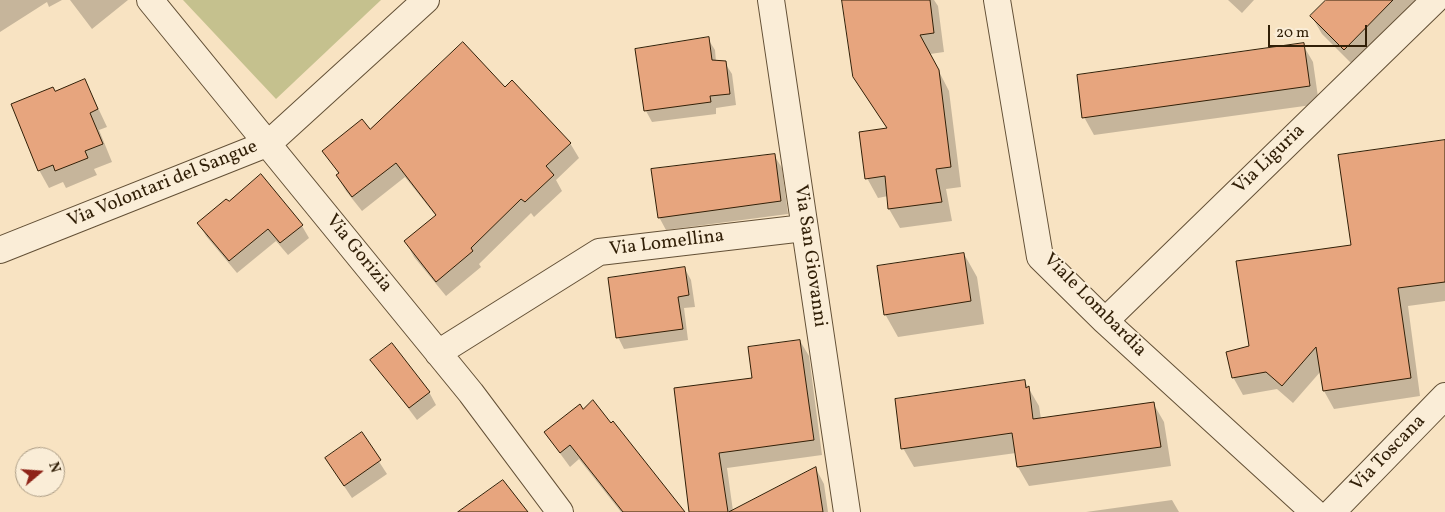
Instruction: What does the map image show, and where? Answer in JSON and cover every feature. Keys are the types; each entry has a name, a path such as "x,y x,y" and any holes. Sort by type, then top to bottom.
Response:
{"street":[{"name":"Via Gorizia","path":"150,0 438,352 560,512"},
{"name":"Via Volontari del Sangue","path":"0,250 269,144 426,0"},
{"name":"Via San Giovanni","path":"771,0 847,512"},
{"name":"Viale Lombardia","path":"997,0 1040,257 1106,321 1314,512"},
{"name":"Via Liguria","path":"1106,321 1435,0"},
{"name":"Via Lomellina","path":"438,352 600,252 804,228"},
{"name":"Via Toscana","path":"1332,512 1445,396"}],"shaded area":[{"path":"183,0 381,0 276,99"}],"building":[{"path":"842,0 930,0 934,33 920,35 939,70 951,167 936,169 942,202 888,209 885,176 865,179 859,132 887,128 853,77"},
{"path":"1326,0 1393,0 1344,50 1310,16"},
{"path":"709,37 712,60 726,61 730,94 710,96 711,102 644,111 635,49"},
{"path":"463,42 505,87 512,80 571,143 546,166 554,175 525,202 521,199 471,248 473,251 436,282 404,241 436,215 396,163 352,197 336,175 339,173 322,151 362,119 370,129"},
{"path":"1304,43 1310,86 1082,118 1077,75"},
{"path":"85,79 98,109 90,113 103,144 85,151 88,158 55,171 53,165 38,171 11,104 53,87 55,91"},
{"path":"1445,140 1445,282 1398,288 1411,378 1323,391 1316,347 1282,386 1266,372 1232,378 1226,352 1249,346 1236,261 1351,245 1338,155"},
{"path":"775,154 781,201 658,218 651,169"},
{"path":"261,174 303,225 280,243 268,229 229,261 197,223 226,199 229,201"},
{"path":"964,253 971,301 884,315 877,266"},
{"path":"685,267 689,295 678,297 683,329 616,338 608,278"},
{"path":"800,340 814,440 719,453 728,512 689,512 674,388 752,378 748,347"},
{"path":"392,343 430,392 409,408 370,360"},
{"path":"1025,380 1026,388 1029,386 1033,419 1154,402 1161,447 1017,467 1012,433 901,449 895,399"},
{"path":"593,400 611,423 613,421 685,512 623,512 570,445 560,453 544,432 580,404 583,409"},
{"path":"362,432 381,460 344,486 325,458"},
{"path":"816,467 823,512 729,512"},
{"path":"503,480 528,512 458,512"}]}
